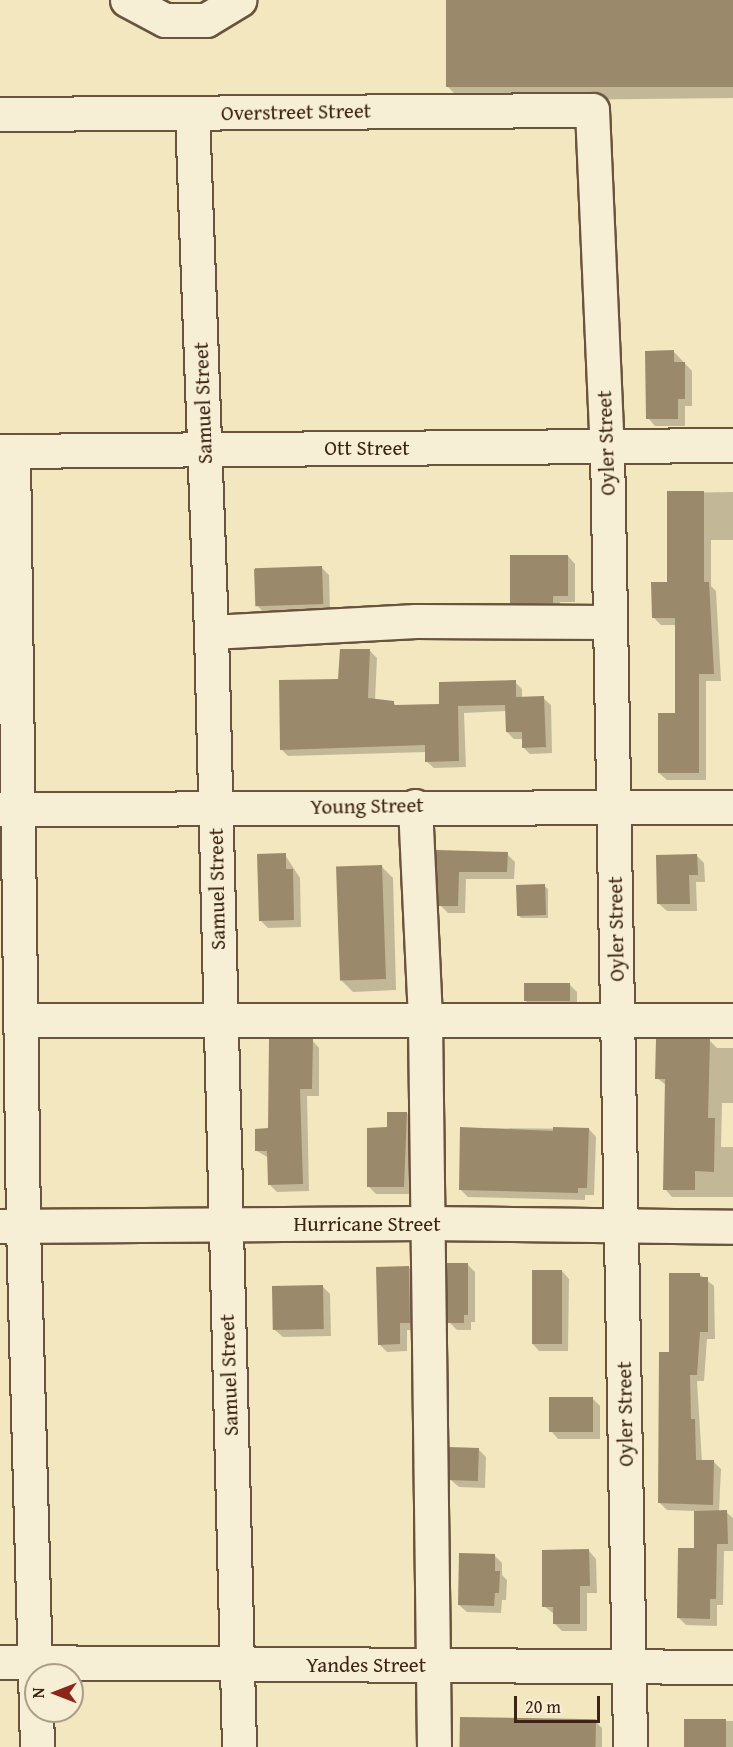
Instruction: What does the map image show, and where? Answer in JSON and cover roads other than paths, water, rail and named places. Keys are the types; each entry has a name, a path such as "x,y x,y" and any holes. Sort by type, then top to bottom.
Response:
{"street":[{"path":"127,0 165,20 206,20 239,0"},
{"name":"Overstreet Street","path":"0,114 592,110"},
{"name":"Oyler Street","path":"592,110 608,448 630,1747"},
{"name":"Samuel Street","path":"192,114 211,632 239,1747"},
{"name":"Ott Street","path":"7,451 205,448 608,448 733,445"},
{"path":"7,451 10,809 23,1020 12,1226 35,1662 37,1747"},
{"path":"211,632 416,621 610,622"},
{"path":"416,806 424,1020 434,1747"},
{"name":"Young Street","path":"10,809 416,806 733,807"},
{"path":"23,1020 733,1020"},
{"name":"Hurricane Street","path":"12,1226 425,1223 622,1228 733,1227"},
{"name":"Yandes Street","path":"0,1662 733,1667"}]}
